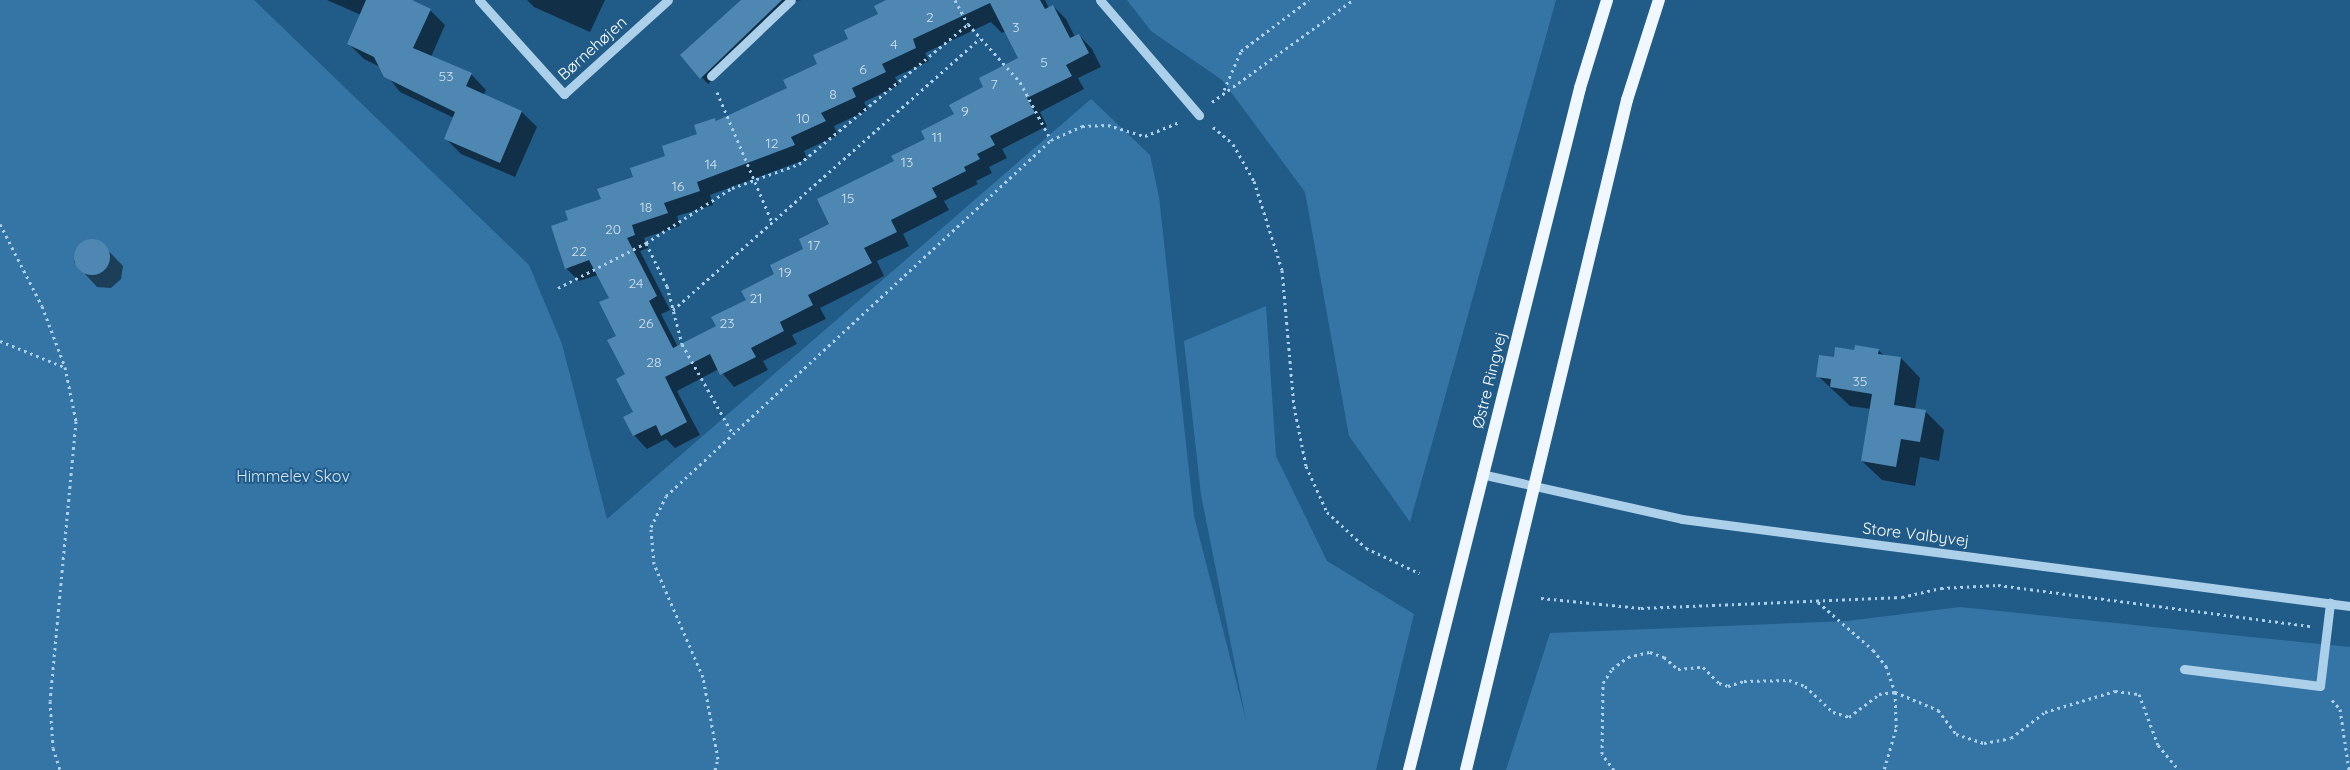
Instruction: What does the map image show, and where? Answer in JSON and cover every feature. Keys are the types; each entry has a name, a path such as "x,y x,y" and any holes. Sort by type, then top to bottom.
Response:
{"main road":[{"name":"Østre Ringvej","path":"1410,770 1481,474 1580,88 1607,0"},
{"path":"1466,770 1532,486 1628,100 1659,0"}],"street":[{"name":"Børnehøjen","path":"479,0 564,94 668,0"},
{"path":"711,76 791,0"},
{"path":"1100,0 1199,115"},
{"name":"Store Valbyvej","path":"1481,474 1682,519 2350,606"},
{"path":"2184,669 2320,686 2330,603"}],"path":[{"path":"955,0 968,24 1020,82 1051,140"},
{"path":"1224,90 1241,51 1309,0"},
{"path":"715,770 718,759 703,678 654,564 651,527 666,496 1051,140 1082,126 1100,126 1145,136 1199,115 1224,90 1353,0"},
{"path":"558,288 646,243 732,188 799,164 968,24"},
{"path":"673,310 980,38"},
{"path":"711,76 772,222"},
{"path":"1199,115 1233,144 1254,181 1282,270 1294,406 1304,458 1327,512 1366,548 1419,573"},
{"path":"0,224 42,306 64,367 76,421 50,701 53,748 60,770"},
{"path":"646,243 668,286 682,344 733,434"},
{"path":"0,341 64,367"},
{"path":"1540,598 1641,608 1902,598 1941,588 1998,585 2326,628"},
{"path":"1818,602 1873,650 1886,666 1896,692 1896,729 1884,770"},
{"path":"1614,770 1602,754 1603,683 1612,669 1628,657 1650,652 1664,657 1678,669 1703,667 1719,682 1728,686 1744,681 1789,680 1805,686 1833,712 1849,717 1879,694 1896,692 1938,710 1956,734 1984,743 2012,738 2045,712 2115,691 2139,694 2158,745 2178,770"},
{"path":"2320,686 2340,709 2349,770"}],"green space":[{"name":"Himmelev Skov","path":"0,0 254,0 529,265 562,344 607,519 1091,99 1150,155 1159,197 1194,516 1246,720 1201,495 1184,341 1266,306 1276,456 1327,561 1414,614 1376,770 0,770"},
{"path":"1127,0 1556,0 1410,522 1349,436 1305,192 1222,80 1151,31"},
{"path":"1960,607 2350,647 2350,770 1506,770 1550,633 1847,621"}],"building":[{"path":"366,0 412,0 431,9 413,48 472,73 466,86 522,111 500,163 444,139 455,112 384,77 374,57 347,44"},
{"path":"741,0 782,0 700,79 680,55"},
{"path":"886,0 1040,0 1045,9 1053,5 1070,38 1079,34 1089,53 1066,65 1072,76 1027,98 1035,113 990,136 995,145 977,154 980,159 964,167 966,171 932,188 937,197 891,220 897,232 864,248 872,263 808,295 813,305 780,322 784,331 751,348 756,357 720,375 710,354 665,377 687,422 661,436 656,425 633,436 623,417 633,412 616,379 625,374 607,340 616,336 599,302 609,298 589,260 565,269 551,226 568,220 565,211 601,199 597,189 633,177 630,168 665,156 662,146 697,134 694,125 715,118 716,121 787,88 783,80 817,64 813,55 848,39 844,30 878,14 874,6","holes":["990,3 1018,58 979,78 983,87 949,105 954,114 921,131 925,139 891,156 894,161 817,199 829,224 799,239 803,249 770,265 774,274 741,291 746,300 711,317 716,326 673,348 649,301 657,296 627,238 635,235 632,225 668,213 664,203 700,191 697,182 795,145 791,137 826,121 821,113 856,97 852,88 886,72 882,64 916,48 913,39"]},
{"path":"92,239 99,240 105,244 109,250 109,264 105,270 99,274 92,275 85,274 79,270 75,264 74,257 75,250 79,244 85,240"},
{"path":"1855,345 1879,349 1878,354 1901,357 1894,405 1926,410 1920,442 1901,439 1896,467 1861,461 1872,394 1830,387 1831,379 1816,377 1819,355 1834,357 1835,347 1854,350"}]}
